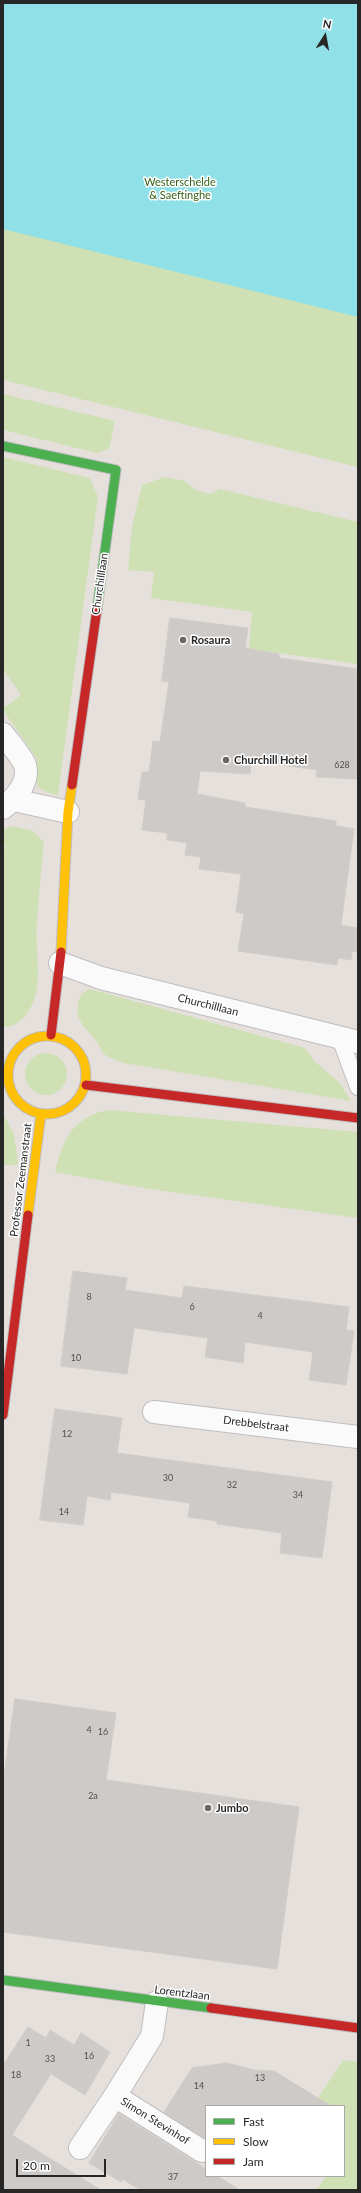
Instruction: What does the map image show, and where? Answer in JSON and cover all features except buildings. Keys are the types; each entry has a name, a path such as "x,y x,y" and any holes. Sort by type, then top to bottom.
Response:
{"street":[{"name":"Churchilllaan","path":"3,446 116,470 68,812 60,963 52,1035"},
{"path":"3,734 25,766 24,784 8,804"},
{"path":"8,804 68,812"},
{"name":"Churchilllaan","path":"60,963 101,978 349,1040"},
{"path":"52,1035 72,1044 85,1062 86,1085 76,1102 60,1112 41,1114 20,1104 8,1084 6,1060 18,1046 34,1036 52,1035"},
{"path":"86,1085 358,1118"},
{"name":"Professor Zeemanstraat","path":"3,1415 41,1114"},
{"name":"Drebbelstraat","path":"154,1412 358,1437"},
{"name":"Lorentzlaan","path":"3,1980 358,2028"},
{"name":"Simon Stevinhof","path":"157,2002 152,2036 115,2096 202,2151"},
{"path":"80,2148 115,2096"}],"lane":[{"path":"349,1040 358,1052"},
{"path":"349,1040 358,1087"}],"green space":[{"name":"Westerschelde & Saeftinghe","path":"3,3 358,3 358,467 3,380"},
{"path":"3,394 115,421 109,449 97,453 3,430"},
{"path":"3,457 90,478 98,497 58,795 44,791 37,784 37,759 3,710 3,708 21,695 3,669"},
{"path":"165,477 184,481 198,491 211,494 220,489 358,522 358,664 249,649 252,612 151,598 154,572 128,570 132,527 142,485"},
{"path":"11,826 33,831 44,842 37,930 38,979 36,994 31,1007 22,1019 16,1024 3,1027 3,850 6,848 3,843 3,830"},
{"path":"90,989 305,1048 314,1061 340,1083 351,1101 123,1063 113,1059 103,1053 98,1043 78,1017 79,999 83,993"},
{"path":"46,1053 61,1059 67,1074 61,1089 46,1095 31,1089 25,1074 31,1059"},
{"path":"109,1110 358,1132 358,1218 143,1188 55,1172 61,1150 66,1140 78,1124 97,1113"},
{"path":"3,1114 14,1134 18,1165 3,1165"},
{"path":"343,2060 358,2062 358,2190 317,2190 325,2177 345,2177 345,2105 314,2105"}],"water":[{"name":"Westerschelde & Saeftinghe","path":"3,3 358,3 358,317 3,229"}],"traffic: fast":[{"path":"3,446 116,470 97,609"},
{"path":"3,1980 211,2008"}],"traffic: slow":[{"path":"61,952 68,812 72,785"},
{"path":"39,1036 55,1036 69,1042 80,1053 86,1067 86,1075 86,1083 80,1097 69,1108 55,1114 39,1114 25,1108 14,1097 8,1083 8,1067 14,1053 25,1042 39,1036"},
{"path":"28,1215 41,1114"}],"traffic: jam":[{"path":"72,785 97,609"},
{"path":"51,1035 61,952"},
{"path":"86,1085 358,1118"},
{"path":"3,1415 28,1215"},
{"path":"211,2008 358,2028"}],"place":[{"name":"Rosaura","path":"183,640"},
{"name":"Churchill Hotel","path":"226,760"},
{"name":"Jumbo","path":"208,1808"}]}
